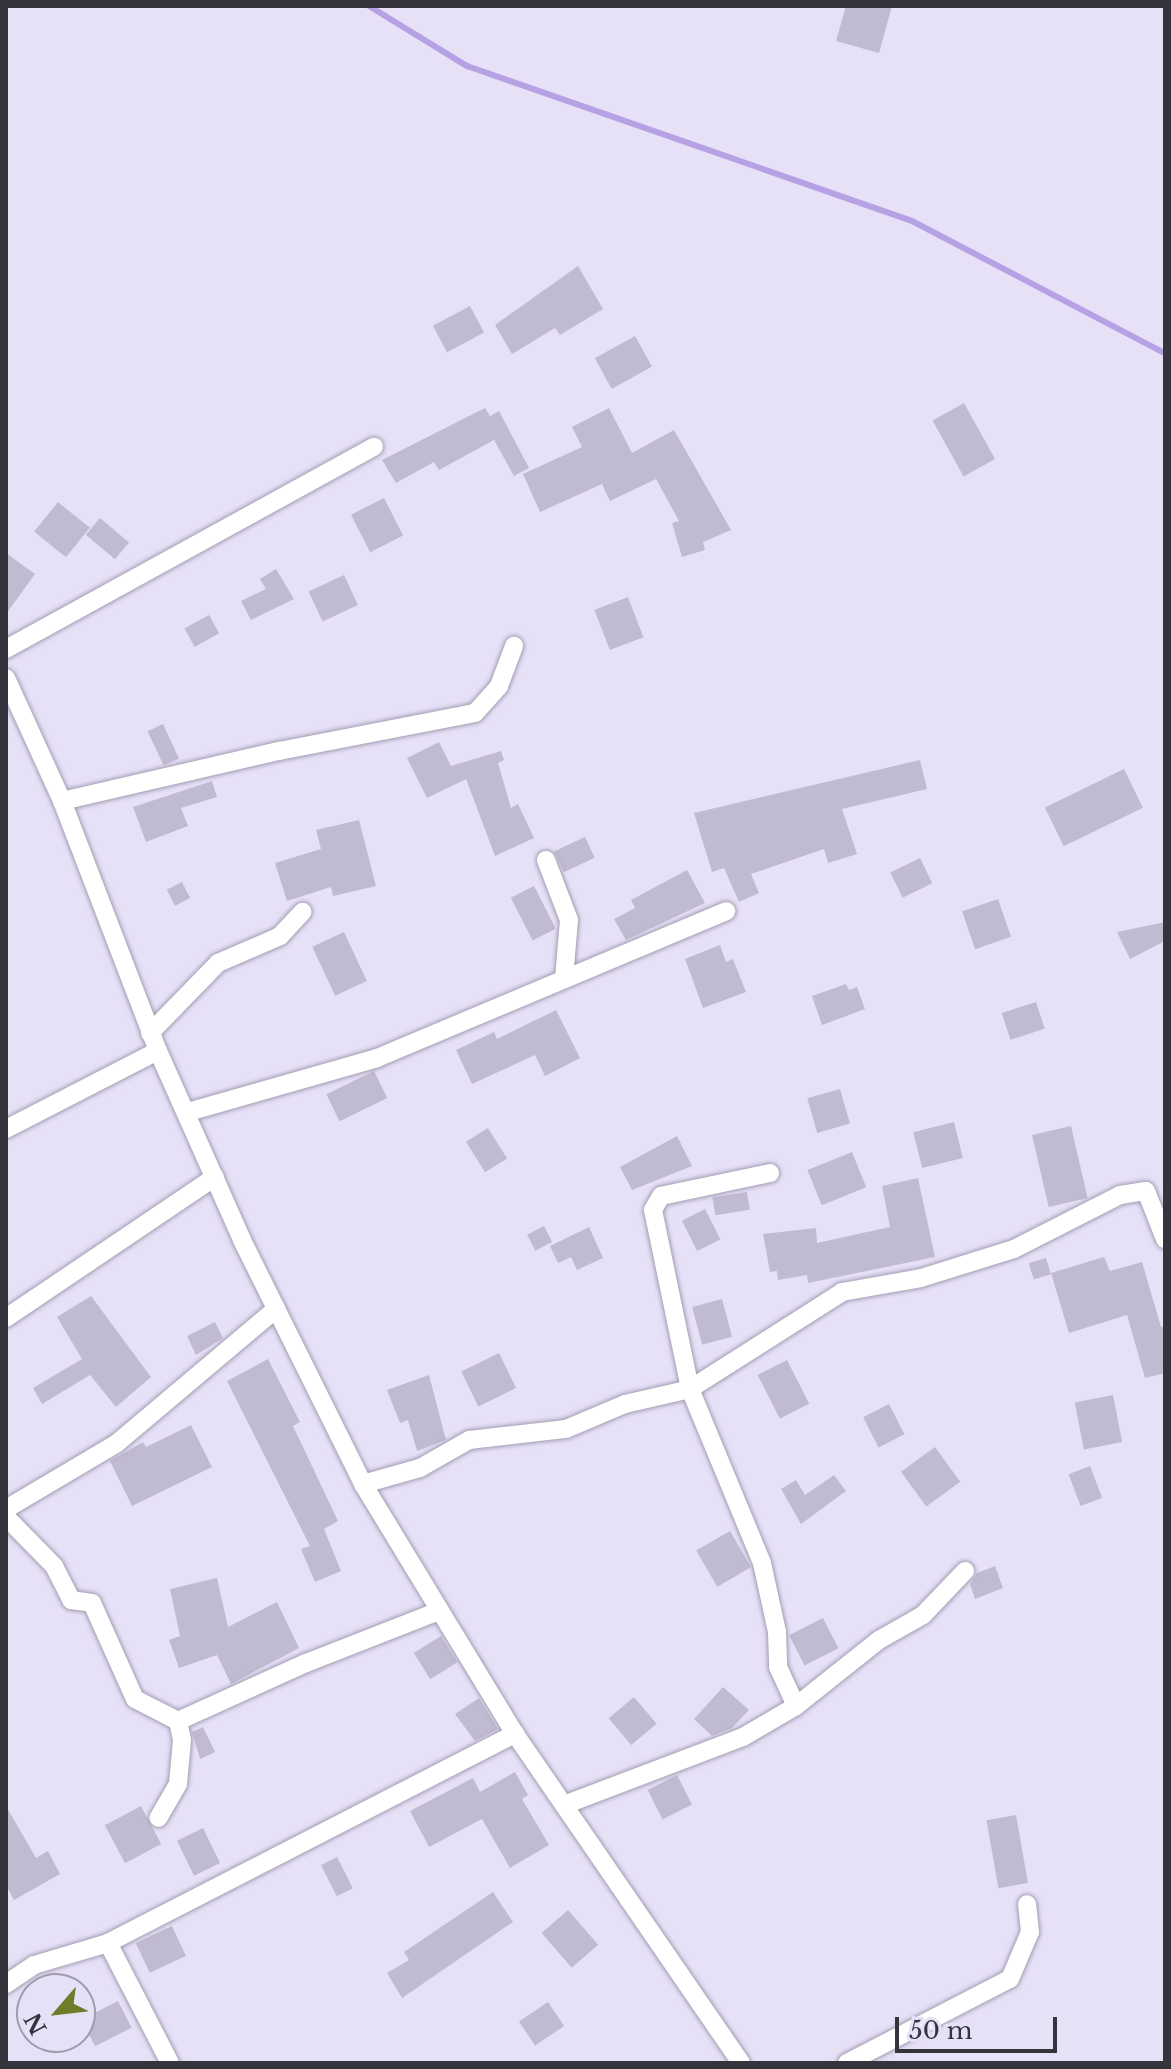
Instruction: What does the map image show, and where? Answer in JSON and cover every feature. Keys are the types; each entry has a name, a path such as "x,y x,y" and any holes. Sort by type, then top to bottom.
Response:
{"street":[{"path":"6,649 374,447"},
{"path":"62,801 279,751 475,713 499,686 514,646"},
{"path":"6,678 62,801 150,1033 276,1309 363,1484 515,1734 741,2063"},
{"path":"546,860 569,920 564,978"},
{"path":"188,1112 377,1058 726,911"},
{"path":"150,1033 218,963 280,936 302,912"},
{"path":"6,1129 158,1051"},
{"path":"770,1173 661,1196 653,1210 690,1389 762,1563 777,1632 778,1667 796,1706"},
{"path":"6,1318 215,1177"},
{"path":"363,1484 420,1468 469,1440 566,1429 625,1404 690,1389 842,1292 921,1278 1014,1249 1120,1195 1146,1191 1165,1239"},
{"path":"6,1509 117,1443 276,1309"},
{"path":"6,1517 54,1566 71,1600 92,1603 135,1699 178,1721"},
{"path":"564,1805 743,1737 796,1706 879,1640 923,1615 965,1571"},
{"path":"178,1721 306,1663 439,1611"},
{"path":"158,1818 178,1784 182,1740 178,1721"},
{"path":"6,1984 34,1965 108,1943 515,1734"},
{"path":"847,2063 1010,1979 1030,1932 1027,1904"},
{"path":"108,1943 170,2063"}],"building":[{"path":"846,6 892,6 879,53 836,41"},
{"path":"578,266 603,309 560,335 555,328 512,354 495,325"},
{"path":"470,306 484,332 447,352 433,326"},
{"path":"635,336 652,367 612,389 595,358"},
{"path":"964,403 995,459 964,476 933,420"},
{"path":"485,408 490,416 499,411 529,468 514,476 494,440 439,470 434,462 396,483 382,460"},
{"path":"609,408 632,453 674,430 731,530 703,542 705,550 682,557 672,523 679,521 656,479 610,501 602,484 540,512 523,474 582,447 572,427"},
{"path":"384,498 403,535 370,552 351,515"},
{"path":"58,502 90,528 66,557 34,532"},
{"path":"100,518 129,542 115,559 86,535"},
{"path":"6,553 35,574 6,614"},
{"path":"276,569 294,599 251,620 241,601 266,589 260,579"},
{"path":"344,575 358,605 323,621 309,591"},
{"path":"628,597 643,637 610,650 594,610"},
{"path":"209,615 219,633 195,647 185,629"},
{"path":"163,724 179,758 164,766 148,731"},
{"path":"439,742 451,766 501,751 504,760 498,763 511,808 518,804 534,838 495,856 466,779 427,798 407,758"},
{"path":"920,760 927,789 842,809 857,854 828,863 824,849 751,874 759,893 739,902 724,868 712,872 694,813"},
{"path":"1124,769 1143,808 1064,846 1045,808"},
{"path":"212,781 217,797 181,808 188,826 146,842 133,807"},
{"path":"359,820 376,886 333,896 331,887 287,901 275,863 321,849 316,830"},
{"path":"585,837 595,858 564,872 554,851"},
{"path":"920,858 932,883 903,898 890,872"},
{"path":"687,870 705,903 626,940 614,919 635,908 631,900"},
{"path":"182,882 190,898 175,906 167,890"},
{"path":"534,886 556,929 533,941 511,898"},
{"path":"998,899 1011,937 975,949 962,911"},
{"path":"1165,922 1165,941 1130,959 1117,932"},
{"path":"344,932 367,981 335,996 312,947"},
{"path":"720,945 726,962 733,959 746,992 703,1008 685,959"},
{"path":"846,984 849,990 857,987 865,1009 822,1025 812,996"},
{"path":"1036,1002 1045,1029 1010,1040 1002,1013"},
{"path":"556,1010 580,1058 545,1076 535,1055 472,1084 456,1050 494,1032 497,1039"},
{"path":"374,1071 387,1098 340,1121 326,1094"},
{"path":"840,1089 850,1124 817,1133 807,1098"},
{"path":"954,1122 963,1158 922,1168 913,1132"},
{"path":"1071,1126 1088,1198 1049,1207 1032,1135"},
{"path":"488,1128 507,1159 485,1172 466,1142"},
{"path":"677,1136 692,1166 632,1190 620,1167"},
{"path":"852,1152 866,1187 822,1205 807,1170"},
{"path":"918,1178 935,1257 808,1283 807,1275 778,1280 777,1271 770,1272 763,1234 816,1228 817,1243 890,1227 882,1186"},
{"path":"747,1192 750,1210 715,1215 712,1197"},
{"path":"705,1209 720,1239 697,1251 682,1221"},
{"path":"544,1226 552,1242 535,1251 527,1235"},
{"path":"589,1227 603,1258 577,1270 571,1257 558,1263 550,1246"},
{"path":"1104,1257 1110,1271 1142,1262 1161,1327 1165,1326 1165,1373 1145,1378 1127,1315 1069,1333 1051,1273"},
{"path":"1046,1258 1051,1274 1034,1280 1029,1263"},
{"path":"91,1296 151,1377 116,1407 90,1375 42,1404 33,1388 82,1359 57,1317"},
{"path":"722,1299 732,1337 702,1345 692,1307"},
{"path":"215,1322 223,1338 196,1355 187,1336"},
{"path":"499,1353 516,1388 478,1406 461,1371"},
{"path":"268,1359 300,1422 293,1426 338,1521 324,1529 341,1571 315,1582 301,1549 310,1546 227,1381"},
{"path":"787,1360 809,1404 780,1419 758,1375"},
{"path":"429,1375 446,1440 417,1451 408,1420 400,1423 387,1390"},
{"path":"1113,1395 1122,1442 1084,1450 1075,1402"},
{"path":"889,1404 904,1434 879,1447 863,1417"},
{"path":"191,1425 212,1467 132,1506 110,1461 143,1442 146,1447"},
{"path":"935,1447 960,1482 926,1506 901,1472"},
{"path":"1090,1466 1102,1498 1081,1506 1069,1474"},
{"path":"834,1475 846,1491 801,1524 781,1489 796,1480 805,1495"},
{"path":"730,1531 751,1567 717,1587 696,1550"},
{"path":"995,1566 1003,1588 975,1599 970,1584 977,1573"},
{"path":"217,1578 228,1627 277,1602 299,1648 231,1684 217,1655 179,1668 169,1640 180,1636 170,1589"},
{"path":"823,1618 838,1648 805,1666 789,1635"},
{"path":"441,1636 457,1662 430,1679 414,1653"},
{"path":"723,1687 749,1710 732,1728 712,1736 694,1719"},
{"path":"634,1697 656,1724 631,1745 609,1718"},
{"path":"479,1698 498,1729 475,1741 455,1714"},
{"path":"203,1727 215,1752 200,1759 192,1732"},
{"path":"515,1772 528,1795 522,1799 549,1845 510,1868 482,1819 429,1847 410,1811 473,1778 480,1792"},
{"path":"677,1775 692,1804 663,1819 648,1790"},
{"path":"6,1806 36,1858 48,1851 60,1874 14,1900 6,1885"},
{"path":"141,1806 161,1844 125,1863 105,1825"},
{"path":"1016,1815 1028,1883 998,1888 986,1820"},
{"path":"203,1828 220,1863 194,1876 177,1841"},
{"path":"337,1857 353,1888 337,1896 321,1865"},
{"path":"493,1892 513,1922 402,1998 387,1973 409,1960 404,1952"},
{"path":"568,1910 598,1945 572,1968 542,1933"},
{"path":"172,1926 186,1956 150,1973 136,1943"},
{"path":"118,2001 132,2028 96,2046 96,2012"},
{"path":"548,2002 564,2026 535,2046 519,2022"}],"waterway":[{"path":"369,6 467,66 912,221 1165,353"}]}
